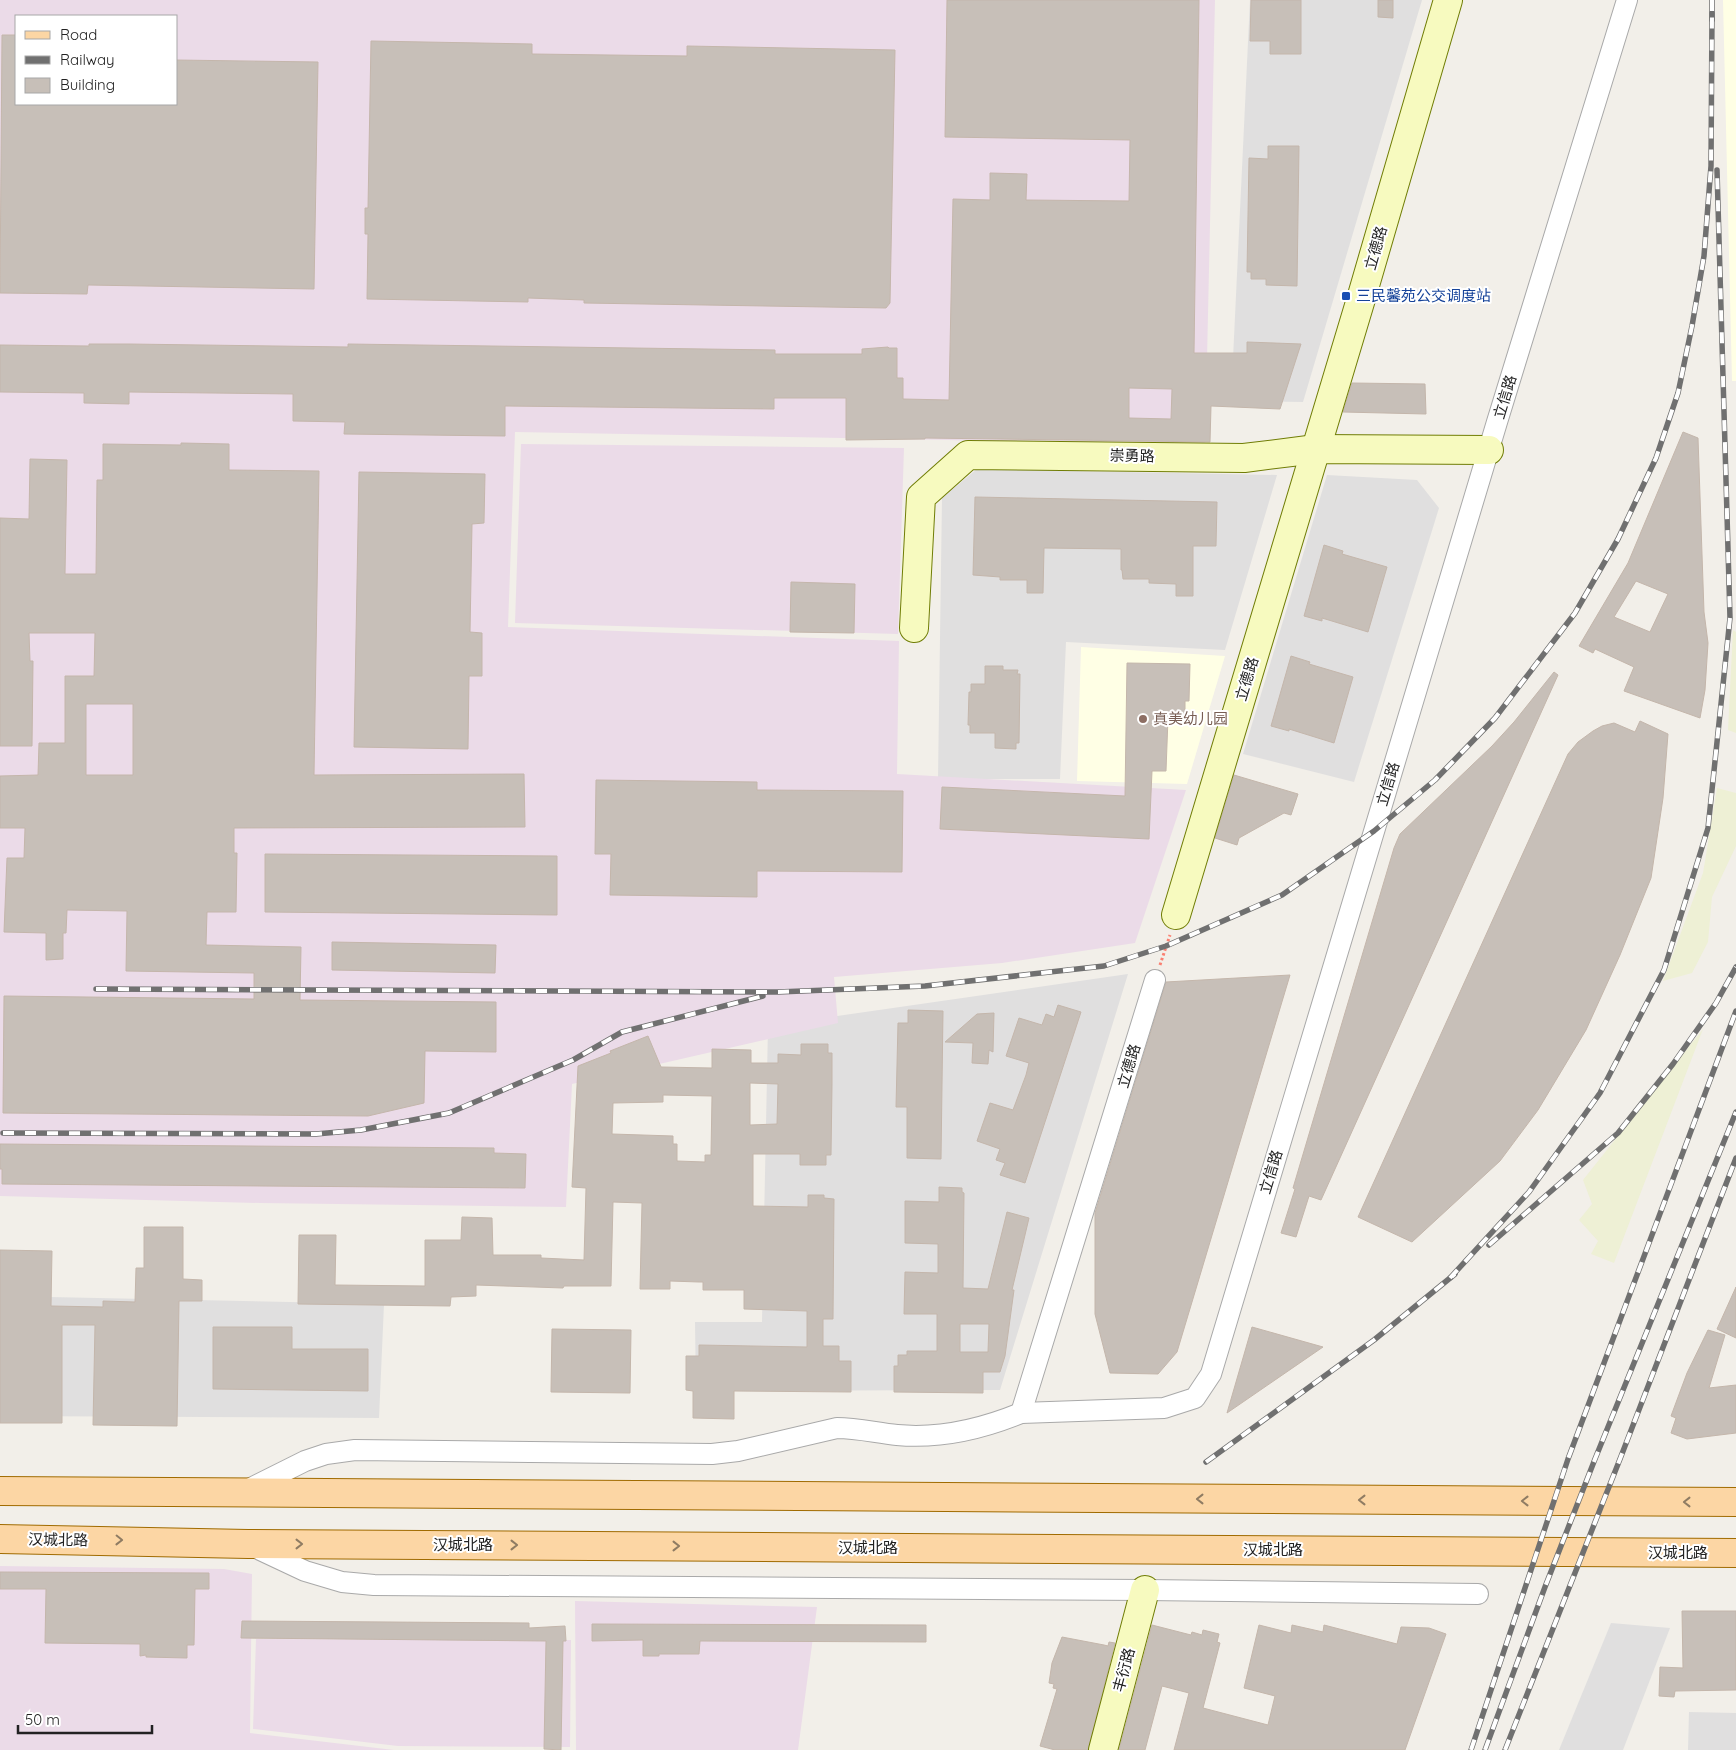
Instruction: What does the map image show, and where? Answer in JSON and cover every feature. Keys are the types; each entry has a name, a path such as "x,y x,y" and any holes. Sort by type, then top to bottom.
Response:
{"main road":[{"path":"0,1491 1736,1502"},
{"name":"汉城北路","path":"0,1539 248,1544 1736,1553"}],"street":[{"name":"立德路","path":"1176,915 1448,0"},
{"name":"立信路","path":"241,1493 305,1461 326,1454 355,1450 712,1454 738,1451 837,1428 854,1428 899,1435 946,1433 973,1429 999,1422 1021,1413 1164,1408 1195,1398 1211,1374 1489,450 1627,0"},
{"name":"崇勇路","path":"914,628 921,497 968,455 1244,458 1316,449 1489,450"},
{"name":"立德路","path":"1021,1413 1155,980"},
{"path":"248,1544 305,1571 342,1582 374,1585 1478,1594"},
{"name":"丰衍路","path":"1102,1750 1145,1590"}],"path":[{"path":"1155,980 1176,915"}],"shaded area":[{"path":"0,0 1215,0 1205,449 949,440 515,432 508,627 899,641 897,774 1186,790 1135,943 1002,963 834,977 838,1023 572,1084 566,1207 260,1203 0,1196"},
{"path":"1250,0 1422,0 1303,402 1231,401"},
{"path":"1723,0 1736,0 1736,381 1732,381"},
{"path":"521,444 904,448 898,634 515,623"},
{"path":"977,469 1277,475 1225,650 1066,642 1060,779 938,779 942,498"},
{"path":"1327,475 1417,480 1439,508 1354,782 1243,754"},
{"path":"1733,630 1736,632 1736,733 1728,730"},
{"name":"真美幼儿园","path":"1081,647 1225,656 1187,784 1077,781"},
{"path":"1717,788 1736,793 1736,846 1712,897 1708,942 1692,973 1663,981 1703,873"},
{"path":"1128,974 1000,1390 696,1391 695,1322 762,1322 768,1026"},
{"path":"1703,1029 1614,1263 1591,1254 1598,1241 1579,1220 1592,1204 1583,1180"},
{"path":"0,1296 384,1304 379,1418 0,1416"},
{"path":"0,1566 224,1569 252,1574 250,1733 394,1750 0,1750"},
{"path":"575,1601 817,1607 798,1750 576,1750"},
{"path":"1611,1623 1670,1628 1623,1750 1559,1750"},
{"path":"256,1639 571,1640 570,1747 398,1746 253,1729"},
{"path":"1689,1712 1736,1713 1736,1750 1688,1750"}],"building":[{"path":"947,0 1199,0 1194,353 1247,353 1247,342 1301,344 1280,409 1211,406 1210,442 925,438 846,440 846,398 774,398 774,409 505,406 505,436 344,434 345,422 293,421 293,394 129,392 129,404 84,403 84,393 0,392 0,345 89,346 89,344 129,344 348,347 348,344 775,350 775,354 862,354 862,349 888,347 897,348 897,378 903,378 903,399 949,400 953,199 990,200 990,173 1027,174 1026,200 1129,201 1130,140 945,137","holes":["1129,388 1172,389 1171,419 1129,418"]},
{"path":"1251,0 1301,0 1301,54 1270,54 1270,41 1250,41"},
{"path":"1378,0 1393,0 1393,18 1378,17"},
{"path":"2,35 15,35 15,105 178,105 178,60 318,62 314,289 88,285 87,294 0,293"},
{"path":"371,41 532,44 532,54 687,56 687,46 895,50 890,303 886,308 584,303 584,300 528,298 528,302 367,299 368,234 365,234 365,208 368,208"},
{"path":"1268,146 1299,146 1297,286 1266,285 1266,279 1251,279 1251,272 1247,272 1249,158 1268,159"},
{"path":"1352,383 1425,384 1426,414 1343,412"},
{"path":"1683,432 1698,438 1704,612 1708,643 1705,690 1700,718 1624,691 1634,667 1595,649 1593,653 1579,646 1628,563","holes":["1636,581 1668,594 1650,632 1614,617"]},
{"path":"181,443 229,444 229,470 319,471 314,775 524,774 525,827 234,828 234,853 237,853 236,912 207,912 206,945 301,947 300,1000 496,1002 496,1052 425,1051 424,1103 368,1116 3,1113 4,996 254,999 254,973 126,971 127,911 67,910 66,933 63,933 63,959 46,960 46,933 4,932 7,858 24,858 25,828 0,828 0,776 38,775 39,743 65,743 65,676 94,676 95,633 29,633 30,661 33,661 32,746 0,746 0,518 29,519 30,459 67,460 65,574 96,574 97,480 103,480 103,444 181,445","holes":["86,704 133,704 133,775 86,775"]},
{"path":"359,472 485,474 484,523 472,524 470,632 482,633 482,676 469,676 468,749 354,747"},
{"path":"975,497 1217,502 1216,546 1193,546 1193,596 1176,596 1176,584 1149,583 1149,579 1123,579 1121,549 1044,548 1043,593 1027,593 1027,580 1000,580 1000,577 973,575"},
{"path":"1324,545 1343,551 1342,554 1387,567 1368,632 1322,618 1322,621 1304,616"},
{"path":"791,582 855,584 854,633 790,632"},
{"path":"1291,656 1310,662 1309,664 1353,677 1334,743 1289,729 1289,731 1271,726"},
{"path":"1127,663 1190,664 1189,701 1185,701 1185,719 1168,718 1166,771 1152,771 1149,839 940,829 942,787 1125,796"},
{"path":"985,666 1003,666 1003,670 1018,670 1017,674 1020,674 1019,743 1016,743 1016,749 995,748 995,733 970,733 970,725 968,725 969,692 971,692 971,684 985,684"},
{"path":"1554,672 1558,675 1321,1200 1309,1196 1296,1237 1281,1233 1394,848 1400,834 1492,746"},
{"path":"1640,721 1668,734 1663,798 1651,878 1620,955 1586,1030 1538,1110 1500,1161 1412,1242 1358,1217 1568,754 1578,742 1602,726 1614,723 1635,732"},
{"path":"1234,775 1298,794 1291,815 1284,813 1239,838 1237,845 1215,838"},
{"path":"596,780 757,782 757,790 903,791 902,872 757,871 757,897 610,895 611,854 595,854"},
{"path":"265,854 557,856 557,915 265,912"},
{"path":"332,942 496,945 495,973 332,970"},
{"path":"1290,975 1177,1352 1158,1374 1110,1373 1095,1314 1095,1213 1166,982"},
{"path":"1058,1005 1081,1012 1025,1183 1000,1175 1005,1163 996,1160 1000,1149 977,1141 990,1103 1013,1110 1026,1075 1029,1063 1006,1056 1019,1018 1042,1025 1046,1014 1054,1017"},
{"path":"908,1010 943,1011 941,1159 907,1158 907,1107 896,1107 898,1023 908,1023"},
{"path":"994,1013 993,1052 989,1050 988,1064 972,1063 973,1043 945,1042 977,1014"},
{"path":"648,1036 661,1067 712,1068 712,1049 751,1050 751,1063 778,1063 778,1054 801,1055 801,1044 828,1044 828,1053 832,1053 831,1155 826,1155 826,1165 800,1165 800,1154 753,1154 753,1206 808,1207 808,1195 824,1195 824,1198 834,1199 833,1319 823,1319 823,1346 839,1346 839,1361 851,1361 851,1392 734,1391 734,1419 693,1418 693,1391 686,1390 686,1356 699,1356 699,1345 807,1347 807,1311 744,1309 744,1290 703,1290 703,1282 670,1281 670,1289 640,1289 642,1203 613,1202 611,1286 564,1286 563,1288 476,1285 476,1296 451,1297 450,1306 298,1304 299,1235 336,1235 335,1285 425,1286 425,1240 461,1240 462,1217 492,1218 493,1255 541,1255 541,1258 584,1260 586,1188 572,1187 578,1066 611,1053 610,1051","holes":["750,1083 778,1084 777,1124 750,1125","663,1095 712,1096 711,1155 705,1155 705,1162 677,1161 677,1144 673,1144 673,1136 612,1134 613,1103 663,1102"]},
{"path":"0,1144 494,1148 494,1153 526,1154 525,1188 2,1184"},
{"path":"939,1187 962,1188 964,1193 963,1288 988,1289 1007,1212 1029,1218 1012,1290 1014,1290 1005,1356 1000,1372 983,1372 983,1393 894,1392 894,1366 898,1366 898,1355 907,1355 907,1351 937,1351 937,1314 904,1314 905,1272 938,1273 938,1244 905,1243 905,1201 939,1202","holes":["960,1324 989,1324 988,1352 960,1352"]},
{"path":"144,1227 183,1227 183,1279 202,1280 202,1301 179,1301 177,1426 93,1425 95,1325 62,1325 62,1423 0,1423 0,1250 52,1251 51,1306 103,1307 103,1301 135,1302 136,1268 144,1268"},
{"path":"1736,1287 1736,1338 1717,1329"},
{"path":"213,1327 292,1327 292,1349 368,1349 368,1391 213,1389"},
{"path":"1252,1327 1323,1347 1227,1413"},
{"path":"552,1329 631,1330 630,1393 551,1392"},
{"path":"1708,1330 1725,1335 1709,1388 1736,1385 1736,1433 1687,1439 1671,1433 1676,1418 1671,1416 1687,1373"},
{"path":"0,1572 209,1573 209,1589 195,1589 194,1645 187,1645 187,1658 146,1657 146,1655 140,1656 140,1644 45,1643 46,1589 0,1589"},
{"path":"1682,1611 1736,1611 1736,1690 1675,1691 1674,1697 1659,1696 1660,1667 1683,1668"},
{"path":"242,1621 529,1623 529,1628 565,1626 566,1641 563,1641 561,1750 544,1749 546,1641 241,1638"},
{"path":"592,1624 926,1625 926,1642 700,1641 699,1654 643,1656 643,1640 592,1641"},
{"path":"1152,1625 1191,1635 1192,1632 1202,1635 1203,1630 1219,1634 1217,1642 1220,1643 1203,1708 1268,1725 1275,1696 1244,1688 1259,1625 1291,1633 1292,1625 1323,1632 1324,1625 1397,1644 1401,1627 1429,1628 1446,1634 1405,1750 1174,1750 1189,1693 1162,1686 1145,1750 1119,1750"},
{"path":"1062,1637 1108,1646 1109,1642 1115,1643 1088,1750 1055,1750 1040,1746 1057,1689 1053,1688 1054,1684 1049,1683 1052,1663"}],"railway":[{"path":"1712,0 1712,20"},
{"path":"96,989 778,992 925,986 1104,966 1166,946 1282,895 1374,831 1435,780 1495,718 1575,613 1618,539 1656,458 1678,393 1692,326 1704,256 1711,166 1712,13"},
{"path":"1450,1278 1529,1192 1600,1093 1664,970 1708,828 1730,618 1717,170"},
{"path":"1489,1245 1618,1133 1673,1064 1716,1003 1736,967"},
{"path":"3,1133 316,1134 361,1130 449,1113 573,1060 622,1032 763,996"},
{"path":"1471,1750 1568,1459 1736,1011"},
{"path":"1485,1750 1545,1587 1595,1459 1736,1112"},
{"path":"1505,1750 1736,1158"},
{"path":"1206,1462 1374,1340 1455,1274"}],"place":[{"name":"三民馨苑公交调度站","path":"1346,296"},
{"name":"真美幼儿园","path":"1143,719"}]}
